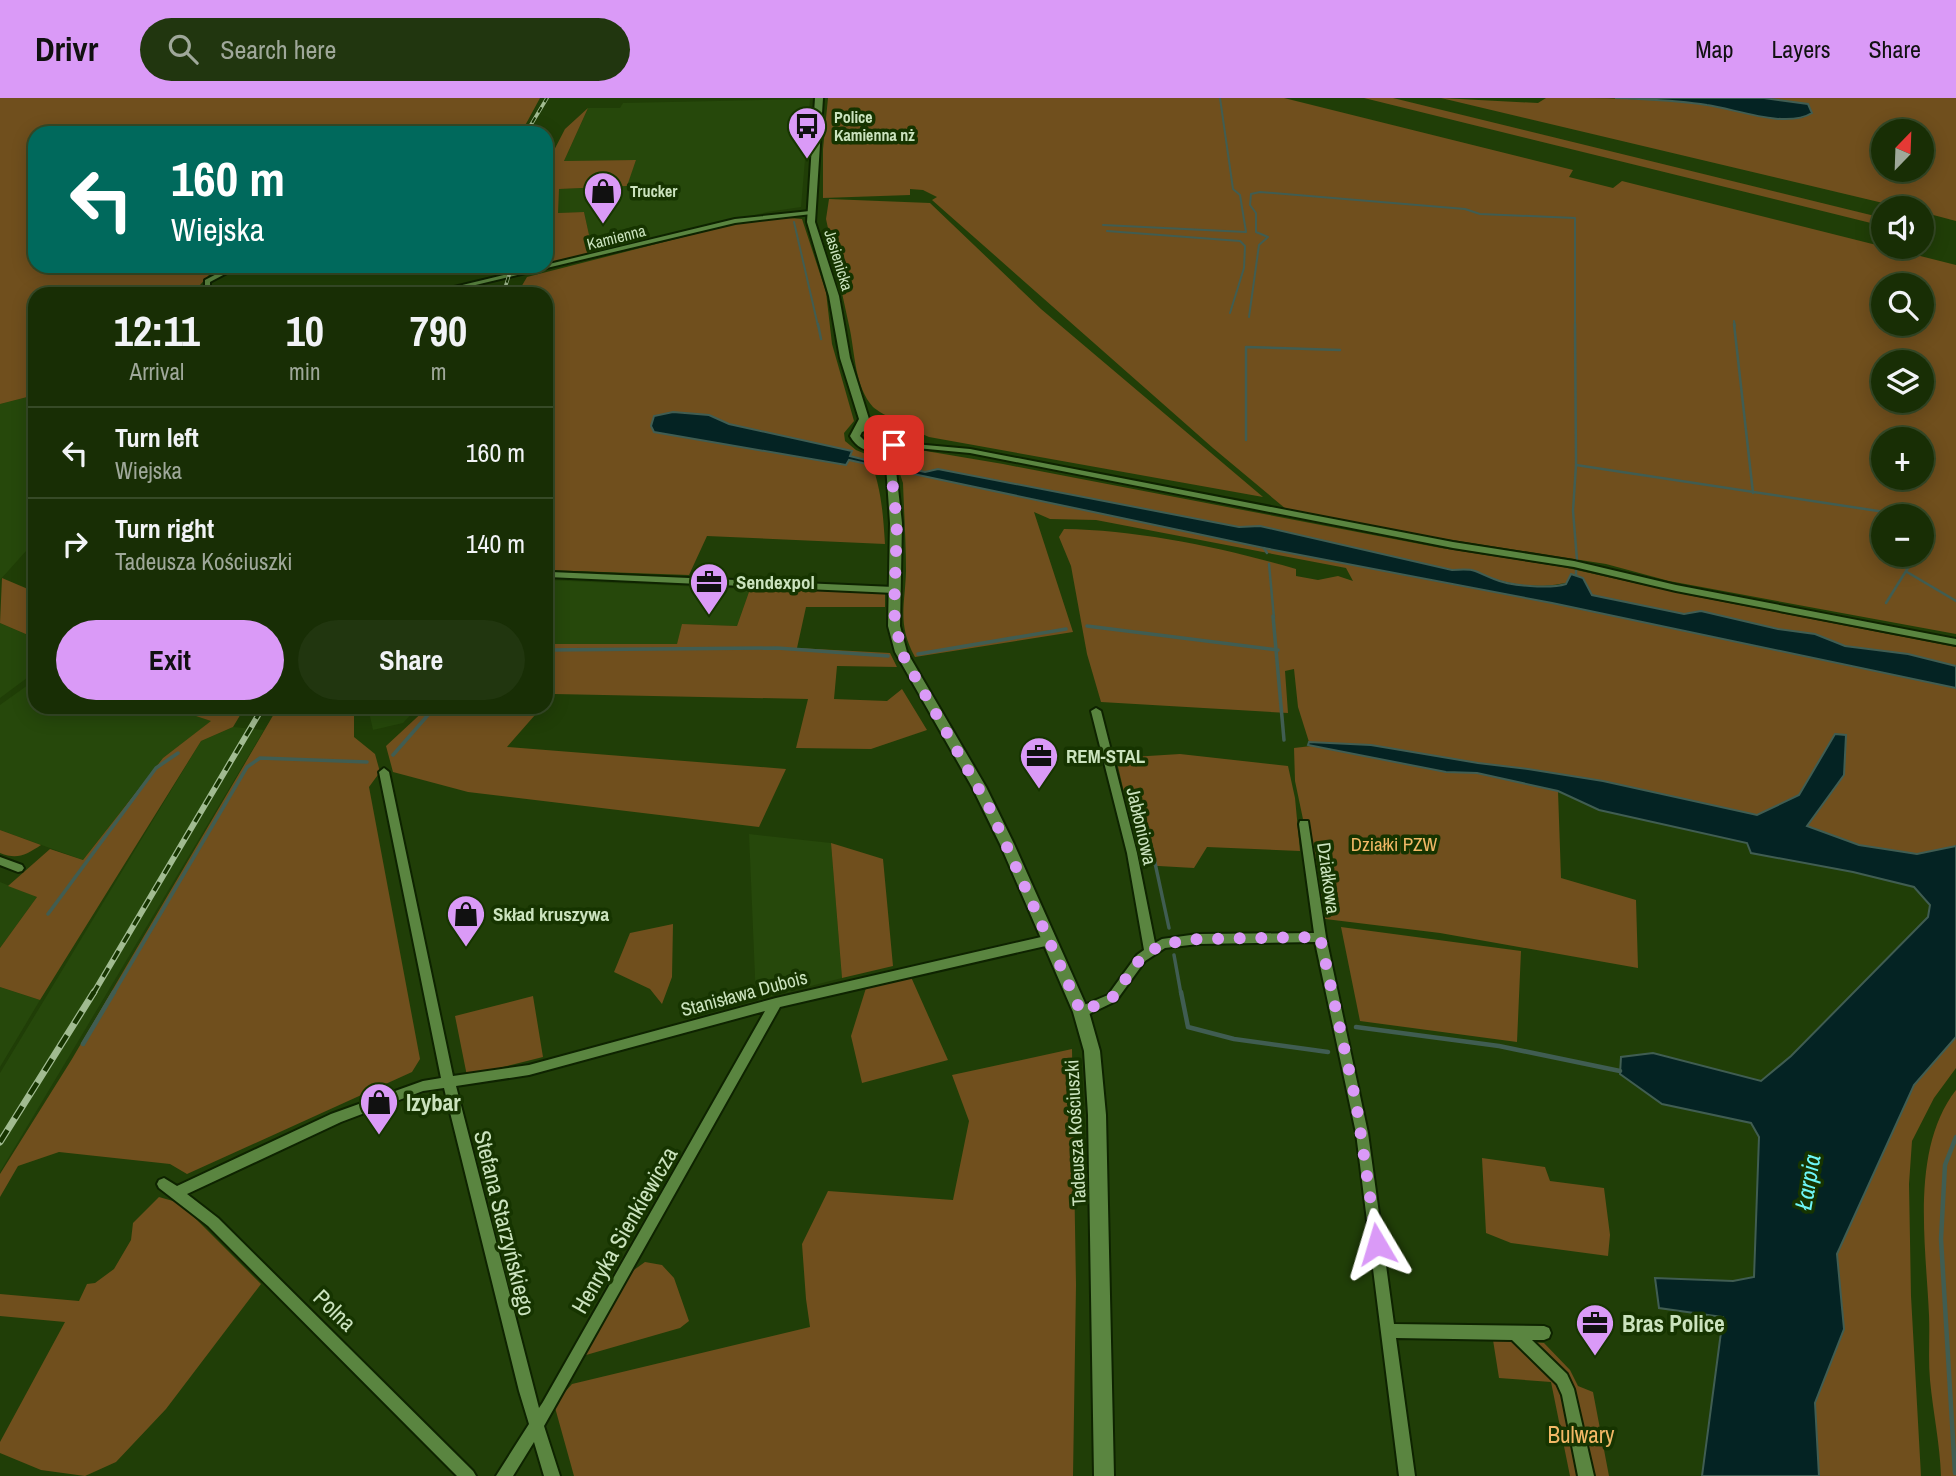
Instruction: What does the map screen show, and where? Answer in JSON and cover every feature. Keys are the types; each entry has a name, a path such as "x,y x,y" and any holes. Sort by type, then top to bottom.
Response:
{"main road":[{"name":"Jasienicka","path":"819,98 810,213 813,231 834,296 845,358 864,419 855,433 855,438 869,448"},
{"name":"Jasienicka","path":"855,387 876,418 901,431"},
{"path":"861,427 886,423"},
{"path":"892,482 889,453 901,438 901,431"},
{"path":"869,448 894,444"},
{"path":"869,448 877,452 892,482"},
{"name":"Tadeusza Kościuszki","path":"892,482 897,531 895,633 904,661 989,807 1081,1012 1092,1051 1096,1078 1104,1476"}],"street":[{"name":"Kamienna","path":"553,265 724,224 768,216 810,213"},
{"path":"207,287 207,281 223,273"},
{"name":"Kamienna","path":"458,287 518,273"},
{"path":"901,431 909,436 970,452 1463,547 1573,564 1663,585 1956,642"},
{"path":"894,444 970,452"},
{"path":"553,575 894,590"},
{"name":"Jabłoniowa","path":"1096,711 1132,853 1150,950"},
{"name":"Stefana Starzyńskiego","path":"384,772 448,1082 536,1427 552,1476"},
{"name":"Działkowa","path":"1304,824 1320,937 1358,1113 1407,1476"},
{"path":"0,861 18,868"},
{"path":"1081,1012 1112,998 1150,950 1162,944 1198,939 1320,937"},
{"name":"Stanisława Dubois","path":"178,1192 336,1118 423,1086 529,1070 776,1003 1049,940"},
{"name":"Henryka Sienkiewicza","path":"504,1476 536,1427 776,1003"},
{"name":"Polna","path":"164,1184 178,1192 213,1223 328,1334 468,1476"},
{"path":"1388,1331 1544,1333"},
{"path":"1516,1334 1562,1379 1569,1394 1586,1476"}],"shaded area":[{"path":"810,99 801,207 767,212 593,253 584,212 558,213 558,189 626,186 636,160 564,161 588,108 620,108 623,103"},
{"path":"28,397 28,549 0,580 0,404"},
{"path":"553,580 750,589 737,626 683,624 677,644 553,644"},
{"path":"0,623 28,635 28,677 0,698"},
{"path":"28,685 28,714 190,714 212,721 163,758 83,860 0,830 0,705"},
{"path":"370,714 411,714 403,723 373,730"},
{"path":"233,727 264,730 0,1172 0,1073 201,741"},
{"path":"749,834 831,843 842,978 756,1000"},
{"path":"0,882 37,897 0,948"},
{"path":"0,987 40,1000 0,1067"}],"green space":[{"path":"0,98 540,98 525,126 28,126 28,273 211,273 200,285 202,287 28,287 28,397 0,404"},
{"path":"828,98 1284,98 1573,170 1569,177 1613,188 1622,181 1871,244 1871,259 1932,259 1956,265 1956,634 1669,581 1606,564 1439,538 1286,509 932,200 937,197 923,190 910,189 910,195 823,198 823,149"},
{"path":"1364,98 1393,98 1871,215 1871,223"},
{"path":"1441,98 1538,103 1546,98 1647,100 1803,118 1808,104 1765,98 1956,98 1956,221 1934,215 1934,196 1871,196 1871,200"},
{"path":"588,108 564,161 636,160 627,186 559,189 558,213 584,212 593,253 553,263 553,152 565,129"},
{"path":"829,199 930,203 1041,309 1263,497 929,437 877,410 867,399 857,370 826,219"},
{"path":"777,217 802,219 826,292 832,344 854,421 844,433 845,441 868,455 881,498 885,544 707,536 689,575 553,570 553,287 521,287 527,277 553,273 553,270 746,221"},
{"path":"908,448 1441,548 1563,567 1693,596 1956,647 1956,666 1908,654 1845,646 1815,634 1778,629 1701,611 1684,614 1592,595 1583,578 1541,586 1520,584 1490,578 1473,571 1452,570 1260,526 1239,527 938,469 925,472 898,466 899,454"},
{"path":"899,471 1956,688 1956,846 1917,854 1859,845 1806,826 1844,775 1835,734 1799,795 1758,815 1603,781 1371,745 1309,742 1298,707 1294,669 1285,671 1288,713 1101,702 1087,654 1071,566 1059,537 1064,529 1122,533 1181,542 1296,569 1296,576 1318,580 1338,576 1353,581 1346,568 1096,520 1050,519 1034,512 1073,632 915,657 906,635 903,615 906,549 903,483"},
{"path":"2,578 28,589 28,635 0,623"},
{"path":"750,589 885,593 885,607 806,607 797,648 890,653 897,667 837,666 834,699 887,701 902,689 927,730 871,749 796,748 808,699 553,695 553,644 677,644 682,624 737,626"},
{"path":"190,714 241,714 233,727 201,741 40,1000 0,987 0,948 37,897 8,886 50,849 83,860 163,758 211,721"},
{"path":"274,714 354,714 354,737 375,754 380,772 369,787 420,1059 412,1072 187,1174 170,1164 59,1152 18,1166 0,1197 0,1174 72,1059"},
{"path":"420,714 536,714 507,747 786,769 759,827 468,792 393,772 386,746"},
{"name":"Działki PZW","path":"1311,746 1446,772 1477,773 1558,791 1561,878 1636,900 1638,968 1440,933 1317,918 1295,781 1294,748"},
{"path":"1180,754 1288,766 1295,798 1300,851 1207,847 1194,868 1141,865 1116,758"},
{"path":"0,830 41,845 21,855 0,853"},
{"path":"831,843 883,859 893,966 842,978"},
{"path":"673,924 672,977 662,1004 650,989 614,972 630,933"},
{"path":"1341,927 1521,951 1517,1042 1360,1021"},
{"path":"911,977 948,1060 862,1083 851,1036 866,988"},
{"path":"533,996 543,1057 467,1076 455,1016"},
{"path":"1956,1037 1956,1068 1934,1098 1912,1141 1909,1184 1911,1296 1921,1476 1819,1476 1815,1403 1844,1329 1837,1254 1914,1085"},
{"path":"1072,1049 1076,1285 1073,1476 574,1476 554,1404 572,1384 810,1327 802,1244 828,1191 953,1200 969,1121 952,1075"},
{"path":"1956,1090 1956,1476 1941,1476 1929,1372 1924,1198 1932,1140 1942,1114"},
{"path":"1482,1158 1545,1167 1550,1181 1604,1188 1610,1235 1608,1256 1511,1243 1486,1233"},
{"path":"159,1197 180,1203 261,1284 166,1409 116,1462 85,1476 41,1470 0,1453 0,1442 65,1322 0,1316 0,1294 79,1301 87,1284 95,1283 114,1269 131,1240 133,1223"},
{"path":"645,1262 662,1265 674,1278 689,1321 680,1328 586,1355 587,1347 631,1272"},
{"name":"Bulwary","path":"1493,1340 1544,1343 1570,1370 1578,1386 1593,1392 1609,1476 1570,1476 1551,1382 1499,1378"}],"water":[{"path":"1615,98 1764,98 1808,104 1812,113 1789,119 1775,119 1695,103"},
{"path":"673,412 709,415 729,424 852,451 850,456 870,461 871,465 849,460 846,465 654,432 651,426 654,416"},
{"path":"898,466 925,472 938,469 1239,527 1260,526 1452,570 1470,570 1520,585 1559,586 1566,584 1571,574 1583,578 1592,595 1684,614 1701,611 1778,629 1815,634 1845,646 1908,654 1956,666 1956,688 1552,603 1264,548 899,471"},
{"name":"Łarpia","path":"1835,734 1846,735 1844,775 1807,826 1859,845 1917,854 1956,846 1956,1037 1914,1085 1837,1254 1844,1329 1815,1403 1819,1476 1702,1476 1723,1317 1659,1308 1655,1278 1733,1281 1754,1277 1759,1137 1751,1123 1662,1104 1620,1074 1621,1057 1653,1053 1761,1081 1791,1056 1928,917 1930,905 1914,887 1853,872 1751,853 1747,843 1599,810 1558,791 1477,773 1446,772 1308,745 1309,742 1371,745 1528,769 1603,781 1757,815 1799,795"}],"waterway":[{"path":"1103,225 1246,232 1240,195 1233,189 1220,98"},
{"path":"1249,317 1259,245 1268,237 1256,232 1256,213 1250,205 1251,194 1260,192 1465,209 1480,214 1575,218 1575,324"},
{"path":"794,222 818,326"},
{"path":"1107,231 1240,241 1245,246 1244,268 1230,313"},
{"path":"1734,321 1735,326"},
{"path":"818,324 821,339"},
{"path":"1575,324 1576,465"},
{"path":"1734,324 1753,492"},
{"path":"1246,440 1246,347 1340,350"},
{"path":"1576,465 1753,492"},
{"path":"1576,465 1573,511 1577,560"},
{"path":"1753,492 1871,510"},
{"path":"1264,548 1267,553"},
{"path":"1269,564 1274,618"},
{"path":"1886,603 1908,567"},
{"path":"1907,572 1956,601"},
{"path":"1273,616 1276,650"},
{"path":"1087,626 1276,650"},
{"path":"918,654 1066,629"},
{"path":"553,650 777,648 888,656"},
{"path":"1276,650 1284,740"},
{"path":"393,755 429,714"},
{"path":"48,914 156,768 178,753"},
{"path":"113,994 247,767 260,758 367,762"},
{"path":"1141,818 1152,849 1169,928"},
{"path":"1174,955 1181,994"},
{"path":"83,1044 114,992"},
{"path":"1181,992 1188,1027 1234,1039 1328,1052"},
{"path":"1356,1027 1499,1046 1620,1071"},
{"path":"1955,1473 1941,1239 1945,1165 1956,1137"}],"railway":[{"path":"530,126 547,98"},
{"path":"505,287 510,273"},
{"path":"93,994 259,714"},
{"path":"0,1142 94,992"}],"place":[{"name":"Police Kamienna nż","path":"807,160"},
{"name":"Trucker","path":"603,225"},
{"name":"Sendexpol","path":"709,616"},
{"name":"REM-STAL","path":"1039,790"},
{"name":"Skład kruszywa","path":"466,948"},
{"name":"Izybar","path":"379,1136"},
{"name":"Bras Police","path":"1595,1357"}],"route":[{"path":"894,445 889,453 897,523 894,612 895,633 901,652 989,807 1081,1012 1112,998 1141,958 1162,944 1198,939 1320,937 1362,1133 1377,1244"}]}
